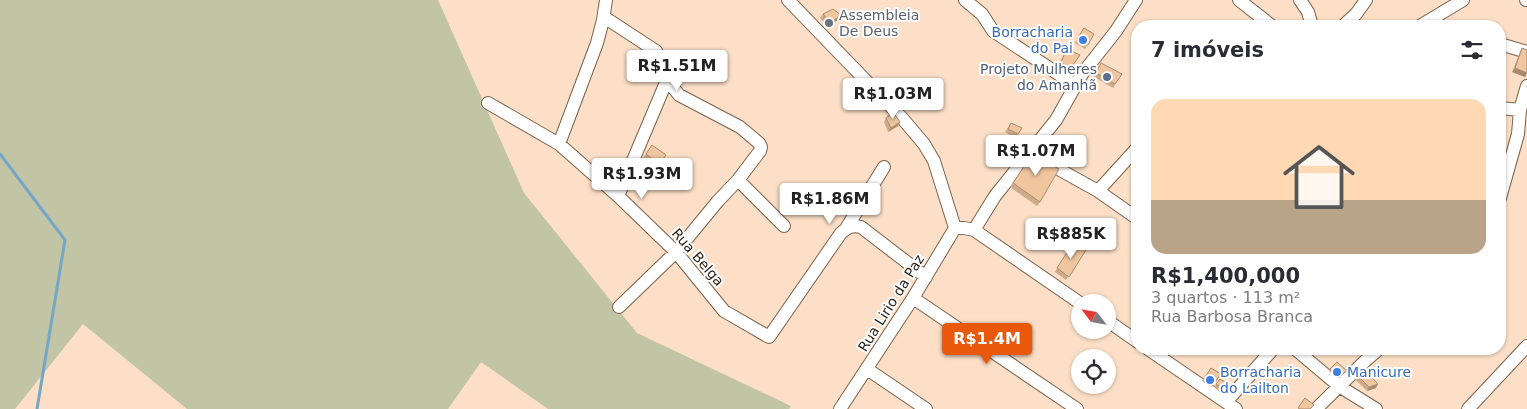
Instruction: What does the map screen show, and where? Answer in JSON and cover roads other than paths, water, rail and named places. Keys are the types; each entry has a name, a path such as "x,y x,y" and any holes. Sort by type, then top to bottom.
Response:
{"street":[{"path":"559,144 597,43 604,18 605,0"},
{"path":"965,0 982,14 993,31 1075,85"},
{"path":"974,230 996,196 1056,120 1075,85 1116,31 1136,0"},
{"path":"1239,0 1263,20"},
{"path":"1300,0 1308,12 1310,20"},
{"path":"1350,20 1366,0"},
{"path":"1430,20 1463,0"},
{"path":"793,2 924,144 934,161 955,228 974,230 1071,297"},
{"path":"604,18 656,51 667,80 679,95 740,127 759,143 761,147 738,180 676,252 619,307"},
{"path":"1506,46 1527,52"},
{"path":"618,196 667,80"},
{"path":"1506,153 1518,134 1520,110 1527,86"},
{"name":"Rua Belga","path":"488,103 559,144 618,196 676,252 724,311 768,337 840,233 847,227"},
{"path":"1506,109 1520,110"},
{"path":"1029,153 1098,191 1131,213"},
{"path":"1098,191 1131,155"},
{"path":"847,227 884,167"},
{"path":"738,180 784,226"},
{"path":"847,227 853,225 861,227 926,277"},
{"name":"Rua Lirio da Paz","path":"840,409 913,298 955,228"},
{"path":"913,298 1077,409"},
{"path":"1116,327 1131,337"},
{"path":"1468,409 1527,346"},
{"path":"1157,355 1231,405 1268,355"},
{"path":"1303,355 1339,386 1376,409"},
{"path":"1316,409 1373,355"},
{"path":"867,369 926,409"}],"waterway":[{"path":"0,154 65,240 37,409"}],"place":[{"name":"Assembleia De Deus","path":"829,23"},
{"name":"Borracharia do Pai","path":"1083,40"},
{"name":"Projeto Mulheres do Amanhã","path":"1107,77"},
{"name":"Manicure","path":"1337,372"},
{"name":"Borracharia do Lailton","path":"1210,380"}]}
